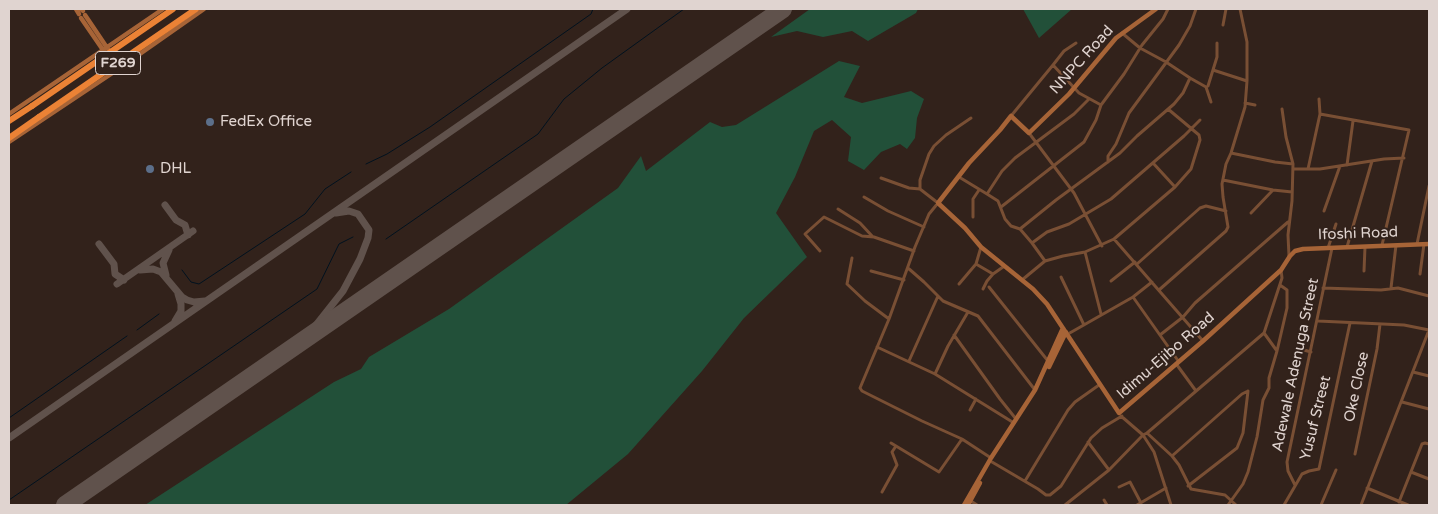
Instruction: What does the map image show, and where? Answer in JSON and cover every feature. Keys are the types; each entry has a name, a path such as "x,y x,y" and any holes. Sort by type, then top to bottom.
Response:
{"highway":[{"name":"F269","path":"9,121 173,9"},
{"name":"F269","path":"9,138 196,9"}],"main road":[{"path":"76,9 82,13 121,67"},
{"path":"9,114 163,9"},
{"path":"9,142 204,9"},
{"name":"NNPC Road","path":"1029,132 1074,88 1121,33 1156,9"},
{"path":"107,47 112,48 122,63 121,67"},
{"path":"938,203 958,176 1011,116 1029,132"},
{"name":"Idimu-Ejibo Road","path":"938,203 965,228 981,247 1022,280 1046,304 1120,415 1281,270 1290,256"},
{"name":"Ifoshi Road","path":"1290,256 1299,250 1426,244"},
{"path":"969,503 1015,421 1039,385 1048,362 1065,331"},
{"path":"964,505 1039,385 1065,331"}],"street":[{"path":"1001,207 1084,142 1096,120 1101,105 1140,48 1163,19 1168,9"},
{"path":"1108,162 1108,156 1116,144 1129,113 1187,32 1196,9"},
{"path":"1223,25 1226,9"},
{"path":"1159,290 1226,231 1228,227 1222,196 1223,180 1226,164 1231,153 1245,103 1247,42 1240,9"},
{"path":"1121,33 1140,48 1206,87 1212,102"},
{"path":"1011,116 1064,51 1076,43"},
{"path":"1206,87 1217,57 1217,43"},
{"path":"1053,65 1074,88 1101,105"},
{"path":"1213,70 1246,82"},
{"path":"1020,229 1056,200 1120,154 1179,99 1190,78"},
{"path":"987,194 1002,171 1015,158 1074,114 1089,99"},
{"path":"1308,169 1320,114 1319,99"},
{"path":"1245,103 1255,105"},
{"path":"1022,280 1045,261 1085,252 1114,239 1175,187 1191,169 1200,138 1198,133 1168,109"},
{"path":"1282,109 1294,170 1288,222 1290,256"},
{"path":"1320,114 1409,130 1404,158 1382,245"},
{"path":"920,189 920,180 929,154 934,146 946,135 971,118"},
{"path":"1032,243 1046,232 1069,224 1111,200 1200,120"},
{"path":"1347,164 1353,120"},
{"path":"1029,132 1072,190 1102,246"},
{"path":"1231,153 1293,164"},
{"path":"1294,170 1404,158"},
{"path":"1347,247 1372,161"},
{"path":"1153,163 1175,187"},
{"path":"1324,210 1340,166"},
{"path":"958,176 998,201 1005,219 1011,226 1020,229 1045,261"},
{"path":"881,178 920,189 938,203 930,214 914,251 889,319 861,385 862,391 962,439 1046,495 1050,495 1061,486 1088,442 1102,428 1120,415 1172,456 1179,465 1188,486 1194,490 1225,495 1229,503 1236,505"},
{"path":"1223,180 1292,192"},
{"path":"1418,244 1427,206 1429,186"},
{"path":"973,217 973,199 979,190"},
{"path":"1251,212 1273,190"},
{"path":"864,197 888,211 924,227"},
{"path":"1112,281 1200,208 1206,206 1226,211"},
{"path":"838,209 860,223 874,237"},
{"path":"820,251 804,234 822,218 826,218 862,236 874,237 914,251"},
{"path":"1160,335 1183,317 1195,303 1288,222"},
{"name":"Adewale Adenuga Street","path":"1295,485 1288,471 1287,462 1318,321 1330,248 1336,224"},
{"path":"1114,239 1203,342"},
{"path":"1420,274 1426,244"},
{"path":"1390,288 1396,245"},
{"path":"1364,271 1365,246"},
{"path":"959,284 976,264 981,247"},
{"path":"1085,252 1101,314"},
{"path":"852,258 848,284 865,301 889,319"},
{"path":"976,264 993,274"},
{"path":"983,289 993,274 1003,266"},
{"path":"908,268 943,301 978,316 1035,390"},
{"path":"1065,505 1109,470 1145,434 1264,333 1282,278 1281,270"},
{"path":"870,271 904,280"},
{"path":"1061,277 1084,325"},
{"path":"1065,331 1084,325 1133,297 1152,282"},
{"path":"1229,503 1243,484 1249,467 1257,437 1263,400 1269,388 1269,378 1287,308 1287,290 1280,285"},
{"path":"989,287 1048,362"},
{"path":"1323,288 1381,290 1398,288 1429,296"},
{"path":"909,361 938,296"},
{"path":"1133,297 1196,391"},
{"path":"935,374 954,335 968,312"},
{"path":"1318,321 1404,325 1429,330 1361,505"},
{"name":"Yusuf Street","path":"1284,505 1302,474 1319,468 1350,323"},
{"name":"Oke Close","path":"1355,454 1377,348 1380,324"},
{"path":"1264,333 1277,351"},
{"path":"954,335 1015,421"},
{"path":"877,347 935,374 1015,421"},
{"path":"1296,348 1311,352"},
{"path":"1413,372 1429,376"},
{"path":"1025,481 1068,410 1075,402 1099,385"},
{"path":"1172,456 1242,394 1248,391 1244,423 1237,448 1188,486"},
{"path":"970,410 976,399"},
{"path":"1402,402 1429,409"},
{"path":"1145,434 1154,452 1171,505"},
{"path":"891,443 939,472 962,439"},
{"path":"1088,442 1109,470"},
{"path":"1399,502 1422,444 1429,444"},
{"path":"882,492 897,465 892,452 896,446"},
{"path":"1321,505 1336,470"},
{"path":"1411,472 1429,479"},
{"path":"1119,487 1130,482 1141,503"},
{"path":"1137,505 1166,488"},
{"path":"1367,488 1408,505"},
{"path":"1104,500 1106,505"},
{"path":"969,503 977,505"}],"green space":[{"path":"810,9 918,9 916,13 868,41 852,31 823,37 797,31 771,37"},
{"path":"1023,9 1072,9 1039,38"},
{"path":"839,61 860,66 844,97 862,103 911,91 924,99 917,118 915,138 907,149 900,144 881,152 864,170 848,161 851,137 832,120 814,131 795,177 776,213 807,257 744,318 702,371 628,454 566,505 145,505 334,382 361,369 369,357 449,309 618,188 641,156 646,171 710,122 722,127 736,125"}],"waterway":[{"path":"366,164 387,154 430,127 591,14 593,9"},
{"path":"386,239 538,134 564,99 602,68 684,9"},
{"path":"182,270 191,282 199,284 305,214 325,189 351,172"},
{"path":"9,500 317,289 339,244 353,237"},
{"path":"137,330 159,314"},
{"path":"9,418 127,336"}],"taxiway":[{"path":"9,438 627,9"},
{"path":"776,14 779,9"},
{"path":"165,205 176,220 185,225 188,235"},
{"path":"305,339 343,291 360,259 368,238 369,230 358,214 349,211 336,213"},
{"path":"117,284 193,231"},
{"path":"99,244 114,264 115,274 124,280"},
{"path":"166,275 163,263 169,250"},
{"path":"140,270 153,269 161,272 182,297 194,302 205,301"},
{"path":"175,321 181,311 178,294"}],"runway":[{"path":"65,505 783,9"}],"place":[{"name":"FedEx Office","path":"210,122"},
{"name":"DHL","path":"150,169"}]}
